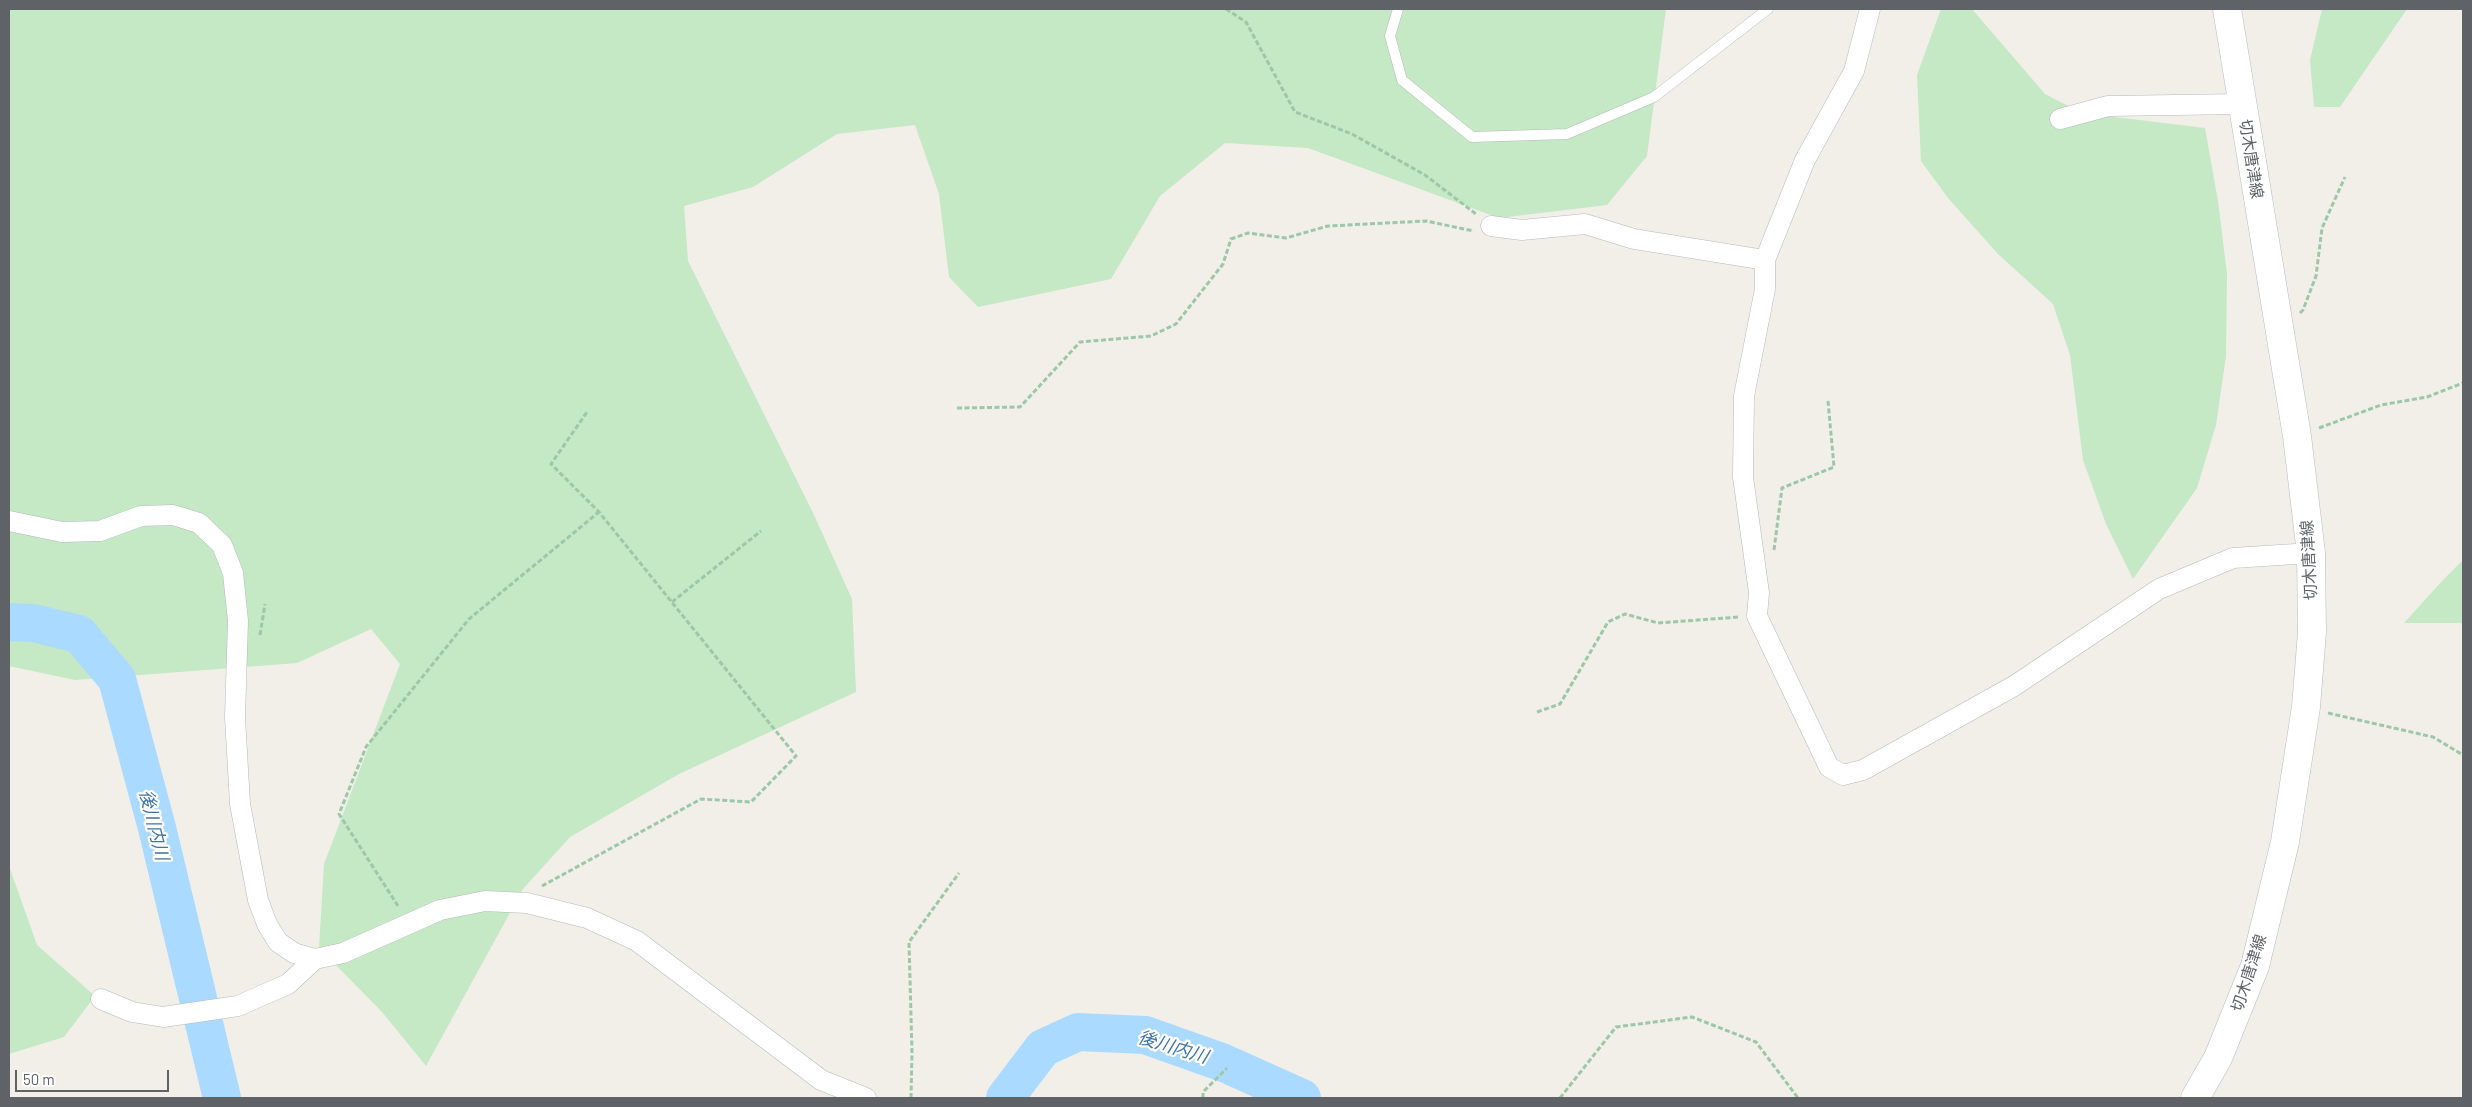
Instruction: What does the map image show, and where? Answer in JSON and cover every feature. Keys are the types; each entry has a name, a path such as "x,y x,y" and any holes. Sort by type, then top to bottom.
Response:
{"main road":[{"name":"切木唐津線","path":"2195,1098 2218,1058 2256,966 2285,842 2306,707 2312,632 2311,553 2297,436 2227,9"}],"street":[{"path":"1868,9 1854,71 1805,160 1764,260 1765,288 1744,396 1743,477 1759,593 1757,616 1829,766 1843,775 1863,770 2014,686 2159,589 2233,558 2311,553"},
{"path":"2060,119 2108,106 2242,104"},
{"path":"1491,226 1522,230 1585,224 1634,239 1764,260"},
{"path":"9,521 62,532 100,531 141,516 173,515 199,523 222,545 233,573 237,611 235,717 240,804 258,900 267,924 278,942 294,953 315,959 343,953 440,910 485,901 527,903 587,918 637,940 821,1080 866,1098"},
{"path":"101,999 132,1012 163,1017 238,1006 288,984 315,959"}],"lane":[{"path":"1398,9 1390,36 1402,80 1472,137 1567,134 1654,97 1768,9"}],"path":[{"path":"957,408 1020,407 1080,342 1151,336 1176,324 1223,264 1231,239 1248,233 1286,238 1328,226 1426,221 1478,232 1491,226 1425,175 1352,134 1295,112 1246,22 1226,9"},
{"path":"2279,327 2303,310 2316,276 2322,228 2346,177"},
{"path":"2297,436 2381,405 2427,397 2463,383"},
{"path":"1774,555 1782,488 1834,467 1828,401"},
{"path":"527,903 539,888 701,799 751,802 796,756 599,512 552,464 587,412"},
{"path":"409,924 339,814 366,747 469,620 599,512"},
{"path":"672,602 761,531"},
{"path":"1537,712 1560,704 1608,622 1625,614 1658,623 1757,616"},
{"path":"2306,707 2433,737 2463,755"},
{"path":"911,1098 912,1053 909,942 959,873"},
{"path":"1560,1098 1616,1027 1692,1017 1756,1042 1798,1098"},
{"path":"1203,1098 1203,1092 1227,1068"}],"green space":[{"path":"9,9 1666,9 1647,156 1607,205 1499,218 1308,148 1225,143 1160,196 1111,279 978,307 949,277 939,194 915,125 837,134 753,187 684,206 688,261 814,515 852,599 856,692 679,774 570,837 523,889 426,1066 382,1012 319,948 324,864 400,664 371,629 297,663 75,680 9,666"},
{"path":"1941,9 1972,9 2045,94 2082,113 2205,128 2218,201 2227,274 2226,356 2216,425 2197,488 2133,579 2106,524 2083,460 2070,355 2053,304 1998,254 1948,198 1921,161 1917,75"},
{"path":"2322,9 2407,9 2340,107 2314,107 2310,60"},
{"path":"2463,560 2463,623 2404,623 2442,581"},
{"path":"9,866 37,945 95,996 64,1037 9,1054"}],"waterway":[{"name":"後川内川","path":"9,622 33,623 79,634 117,679 157,828 222,1098"},
{"name":"後川内川","path":"1005,1098 1043,1048 1078,1032 1145,1035 1224,1063 1302,1098"}]}
